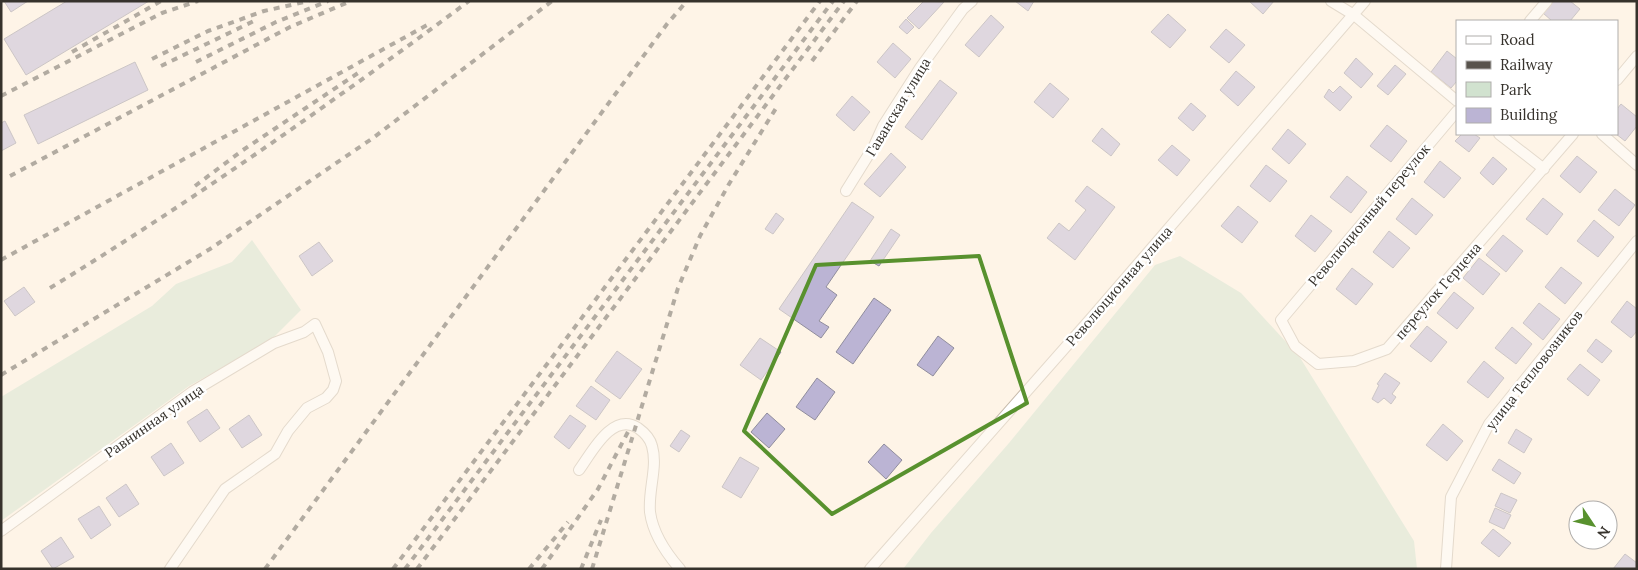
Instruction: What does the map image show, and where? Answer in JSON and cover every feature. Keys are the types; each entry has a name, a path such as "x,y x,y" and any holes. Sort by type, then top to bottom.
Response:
{"street":[{"name":"Гаванская улица","path":"846,191 874,146 883,126 920,68 963,10 972,1"},
{"path":"1331,1 1354,15 1456,100"},
{"name":"Революционная улица","path":"870,569 1100,309 1365,1"},
{"path":"1531,20 1546,1"},
{"path":"1618,79 1637,56"},
{"name":"Революционный переулок","path":"1281,320 1456,112"},
{"path":"1500,135 1544,169"},
{"name":"переулок Герцена","path":"1281,320 1295,346 1318,364 1354,361 1387,349 1572,135"},
{"path":"1603,135 1637,165"},
{"name":"улица Тепловозников","path":"1446,569 1451,497 1489,424 1637,241"},
{"name":"Равнинная улица","path":"1,531 192,392 274,343 304,332 315,324 328,352 336,381 333,390 326,398 307,408 288,431 275,454 225,489 170,569"},
{"path":"579,470 608,431 619,425 636,426 648,436 654,460 650,512 657,536 667,554 680,569"}],"highlighted area":[{"path":"979,256 1027,403 832,514 744,431 816,265"}],"green space":[{"path":"252,240 301,310 271,340 189,386 1,521 1,397 152,306 176,284 232,262"},
{"path":"1180,256 1241,293 1299,356 1414,541 1417,569 903,569 1155,265"}],"building":[{"path":"4,1 28,1 11,12"},
{"path":"67,1 149,1 26,75 4,39"},
{"path":"924,1 944,2 919,29 907,18"},
{"path":"1015,1 1034,1 1028,11"},
{"path":"1249,1 1274,1 1263,14"},
{"path":"1553,1 1570,1 1580,9 1571,20 1551,20 1543,13"},
{"path":"1168,14 1186,30 1170,48 1151,32"},
{"path":"991,15 1004,27 979,57 965,45"},
{"path":"906,19 914,27 907,34 899,27"},
{"path":"1226,29 1245,45 1229,63 1210,47"},
{"path":"893,43 911,59 895,78 877,62"},
{"path":"1447,51 1456,58 1456,82 1451,88 1431,72"},
{"path":"1356,58 1373,74 1361,88 1344,73"},
{"path":"135,62 148,90 38,144 24,115"},
{"path":"1395,65 1406,74 1388,95 1377,86"},
{"path":"1236,71 1255,87 1238,106 1220,90"},
{"path":"940,80 957,93 922,140 905,127"},
{"path":"1050,83 1069,99 1053,118 1034,102"},
{"path":"1340,86 1352,97 1340,111 1324,97 1329,89 1333,93"},
{"path":"852,96 870,112 854,131 836,115"},
{"path":"1191,103 1206,116 1193,131 1178,118"},
{"path":"1621,104 1637,117 1637,126 1625,141 1617,135 1618,108"},
{"path":"5,121 16,143 1,151 1,123"},
{"path":"1387,125 1407,141 1391,162 1370,146"},
{"path":"1102,128 1120,144 1111,156 1092,141"},
{"path":"1288,129 1306,144 1289,164 1272,149"},
{"path":"1461,135 1476,135 1480,138 1469,152 1455,141"},
{"path":"1172,145 1190,160 1177,176 1158,160"},
{"path":"891,153 906,167 880,197 864,184"},
{"path":"1577,156 1597,172 1580,193 1560,176"},
{"path":"1493,157 1507,169 1493,185 1480,173"},
{"path":"1440,161 1461,178 1444,198 1424,182"},
{"path":"1266,165 1287,181 1270,202 1250,186"},
{"path":"1347,176 1367,192 1351,213 1330,197"},
{"path":"1087,186 1115,207 1075,260 1047,238 1059,223 1069,231 1086,210 1075,201"},
{"path":"1615,189 1635,205 1619,226 1598,210"},
{"path":"1412,198 1433,215 1416,235 1396,219"},
{"path":"1543,198 1563,214 1547,235 1526,219"},
{"path":"852,202 874,217 826,287 837,295 819,321 829,327 821,338 779,309"},
{"path":"1238,206 1258,222 1242,243 1221,226"},
{"path":"776,213 784,219 773,234 765,229"},
{"path":"1311,215 1332,231 1315,252 1295,236"},
{"path":"1594,220 1614,237 1598,257 1577,241"},
{"path":"891,229 900,235 879,266 870,261"},
{"path":"1389,231 1410,248 1393,268 1373,252"},
{"path":"1503,235 1523,251 1506,272 1486,255"},
{"path":"319,242 333,261 312,276 299,256"},
{"path":"1479,258 1500,274 1483,295 1463,278"},
{"path":"1561,267 1582,283 1565,304 1545,287"},
{"path":"1352,268 1373,284 1356,305 1336,289"},
{"path":"24,287 35,302 15,316 4,301"},
{"path":"1454,292 1474,308 1457,329 1437,313"},
{"path":"874,298 891,310 853,364 836,352"},
{"path":"1627,301 1637,309 1637,331 1631,338 1611,322"},
{"path":"1539,303 1560,319 1543,340 1523,323"},
{"path":"1427,326 1447,342 1431,362 1410,346"},
{"path":"1512,327 1532,344 1516,364 1495,348"},
{"path":"938,336 954,348 933,376 917,365"},
{"path":"760,338 781,352 761,380 740,365"},
{"path":"1596,339 1612,351 1602,363 1587,351"},
{"path":"617,351 642,369 620,399 595,381"},
{"path":"1484,361 1504,378 1488,398 1467,382"},
{"path":"1580,364 1600,380 1588,396 1567,379"},
{"path":"1385,373 1400,383 1392,394 1396,397 1391,404 1384,398 1378,403 1372,399 1379,385 1377,384"},
{"path":"817,378 835,392 815,420 796,407"},
{"path":"591,386 610,400 596,420 576,406"},
{"path":"207,409 220,428 200,442 187,422"},
{"path":"767,413 785,429 769,448 751,432"},
{"path":"249,415 262,435 242,448 229,429"},
{"path":"570,415 586,426 569,449 554,437"},
{"path":"1443,424 1463,441 1447,461 1426,445"},
{"path":"1516,429 1532,439 1524,453 1508,443"},
{"path":"681,430 690,436 679,452 670,446"},
{"path":"171,443 184,463 164,476 151,457"},
{"path":"884,444 902,460 886,479 868,462"},
{"path":"740,457 759,468 741,498 722,487"},
{"path":"1499,459 1521,473 1514,484 1492,470"},
{"path":"126,484 139,504 119,517 106,498"},
{"path":"1501,493 1517,500 1510,513 1495,506"},
{"path":"99,506 111,525 91,539 78,519"},
{"path":"1495,508 1511,515 1504,529 1489,522"},
{"path":"1493,529 1511,543 1499,557 1481,543"},
{"path":"61,537 74,557 53,569 41,551"},
{"path":"1625,554 1637,563 1637,569 1613,569"}],"railway":[{"path":"72,52 161,1"},
{"path":"1,96 162,13 198,1"},
{"path":"152,59 208,31 264,11 309,1"},
{"path":"196,62 276,22 328,1"},
{"path":"10,176 290,27 351,1"},
{"path":"50,288 210,185 469,1"},
{"path":"1,375 210,249 373,138 552,1"},
{"path":"265,569 667,24 687,1"},
{"path":"393,569 820,1"},
{"path":"405,569 833,1"},
{"path":"417,569 844,1"},
{"path":"812,61 857,1"},
{"path":"161,66 258,19"},
{"path":"1,260 429,24"},
{"path":"195,186 243,150 361,71"},
{"path":"592,569 678,288 700,236 729,184 778,105"},
{"path":"542,569 598,489 630,428"},
{"path":"581,569 601,520"},
{"path":"529,569 568,522"}]}
